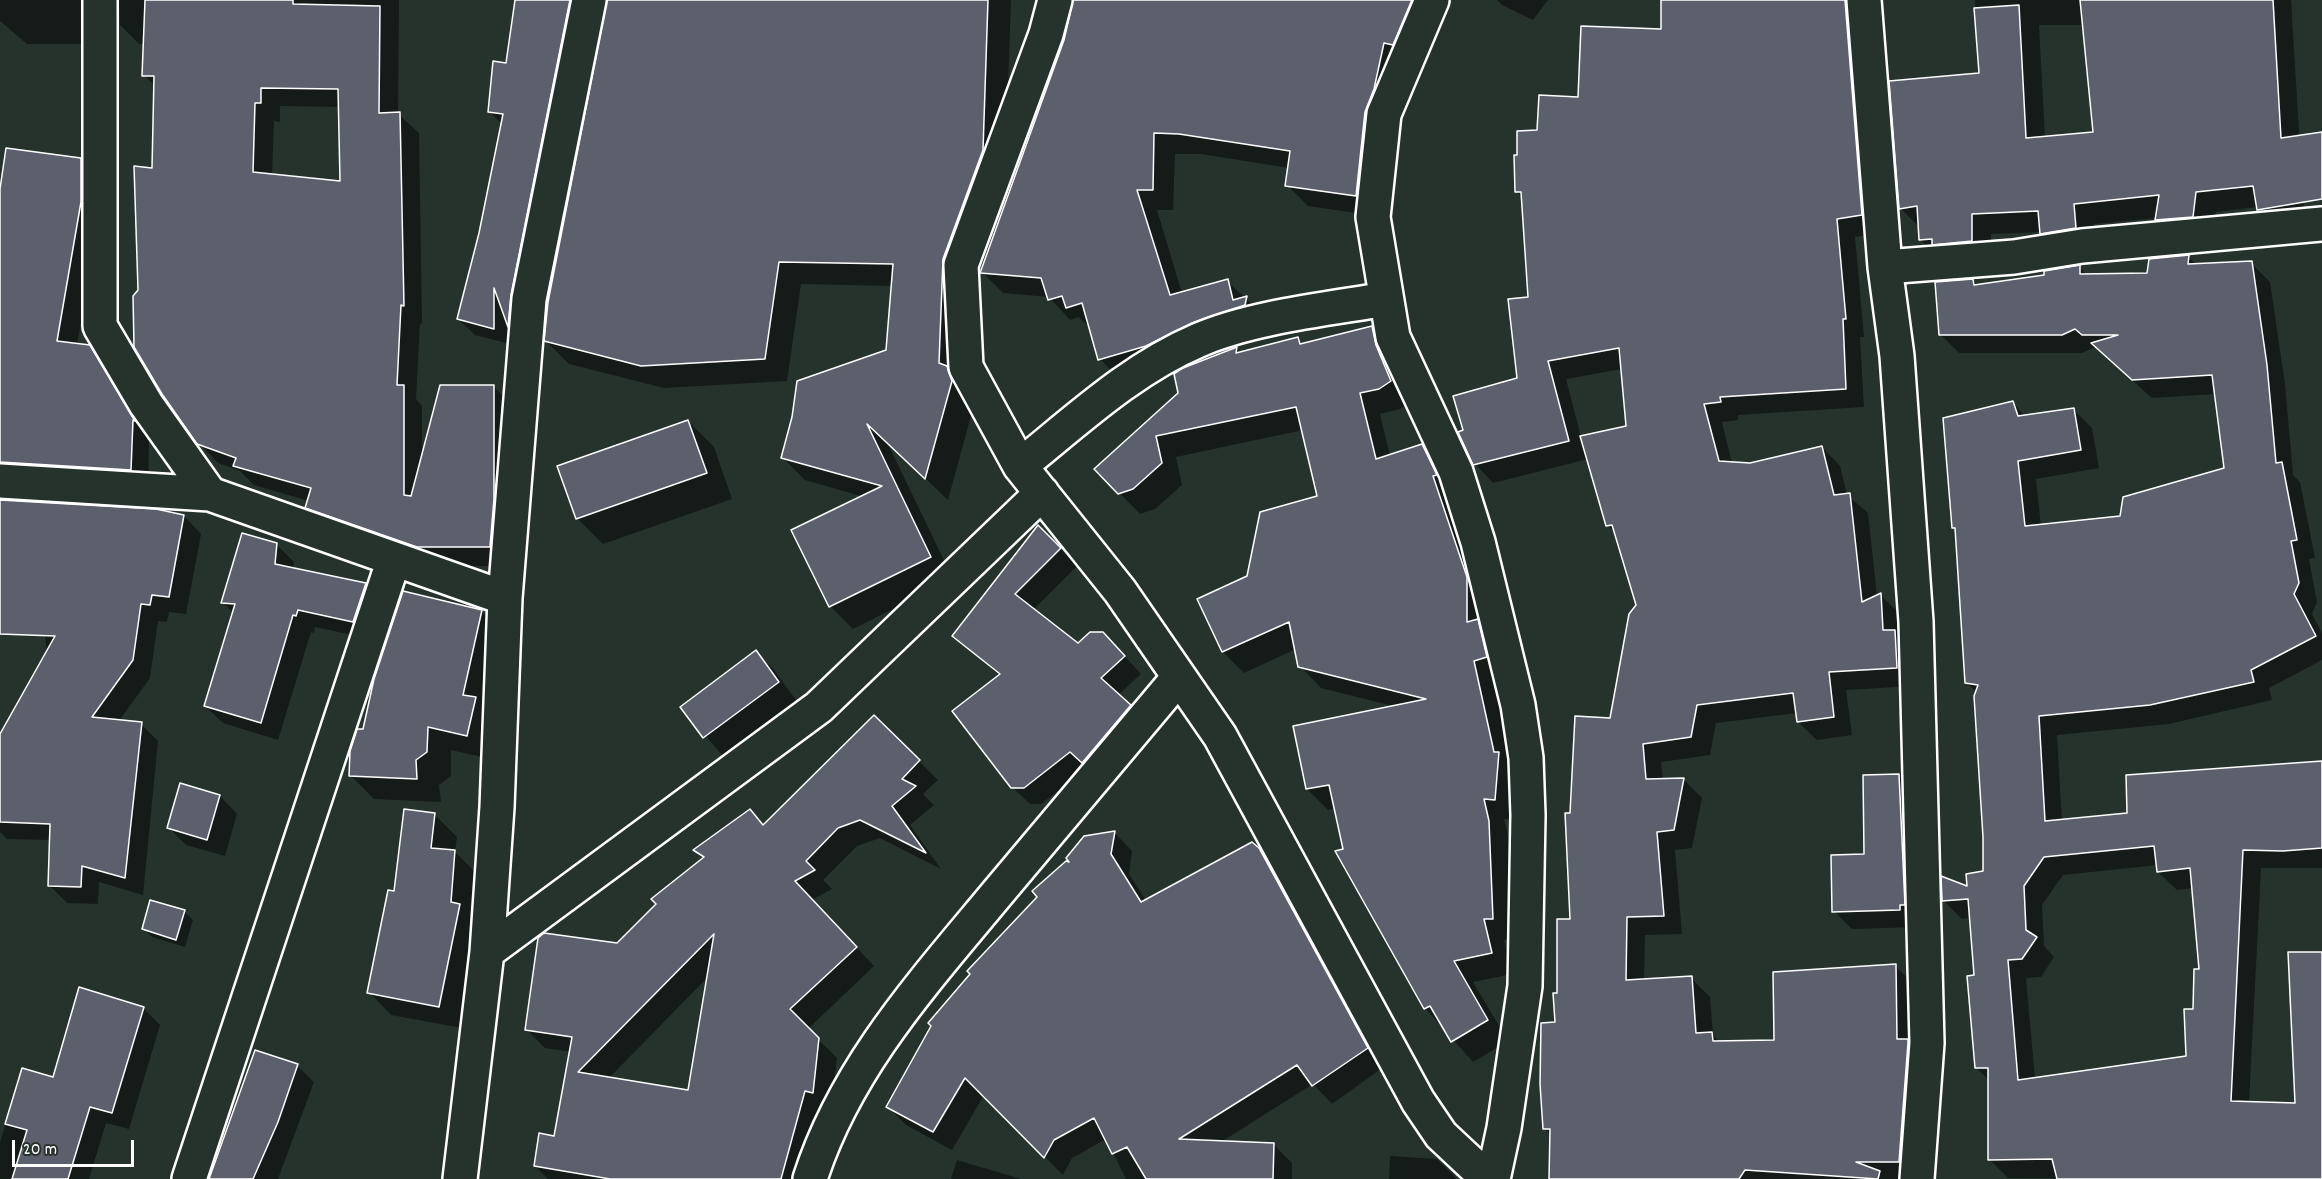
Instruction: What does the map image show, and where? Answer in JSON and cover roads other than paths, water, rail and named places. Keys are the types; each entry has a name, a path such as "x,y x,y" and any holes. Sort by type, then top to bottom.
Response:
{"street":[{"path":"100,0 100,326 146,404 210,494"},
{"path":"460,1179 488,952 497,807 505,598 529,299 589,0"},
{"path":"1055,0 1046,34 961,265 966,367 1020,466 1120,591 1232,757 1418,1101 1441,1136 1488,1179"},
{"path":"1432,0 1384,114 1373,217 1394,337 1456,472 1478,542 1518,705 1526,758 1528,815 1525,986 1504,1128 1493,1179"},
{"path":"1864,0 1885,267 1897,356 1916,622 1927,1043 1917,1179"},
{"path":"1885,267 2014,257 2082,246 2322,224"},
{"path":"1020,466 1126,380 1199,340 1272,319 1386,299"},
{"path":"0,482 210,494 505,598"},
{"path":"488,952 819,707 1041,493"},
{"path":"189,1179 394,559"},
{"path":"810,1179 823,1139 854,1078 904,1005 1179,677"}]}
